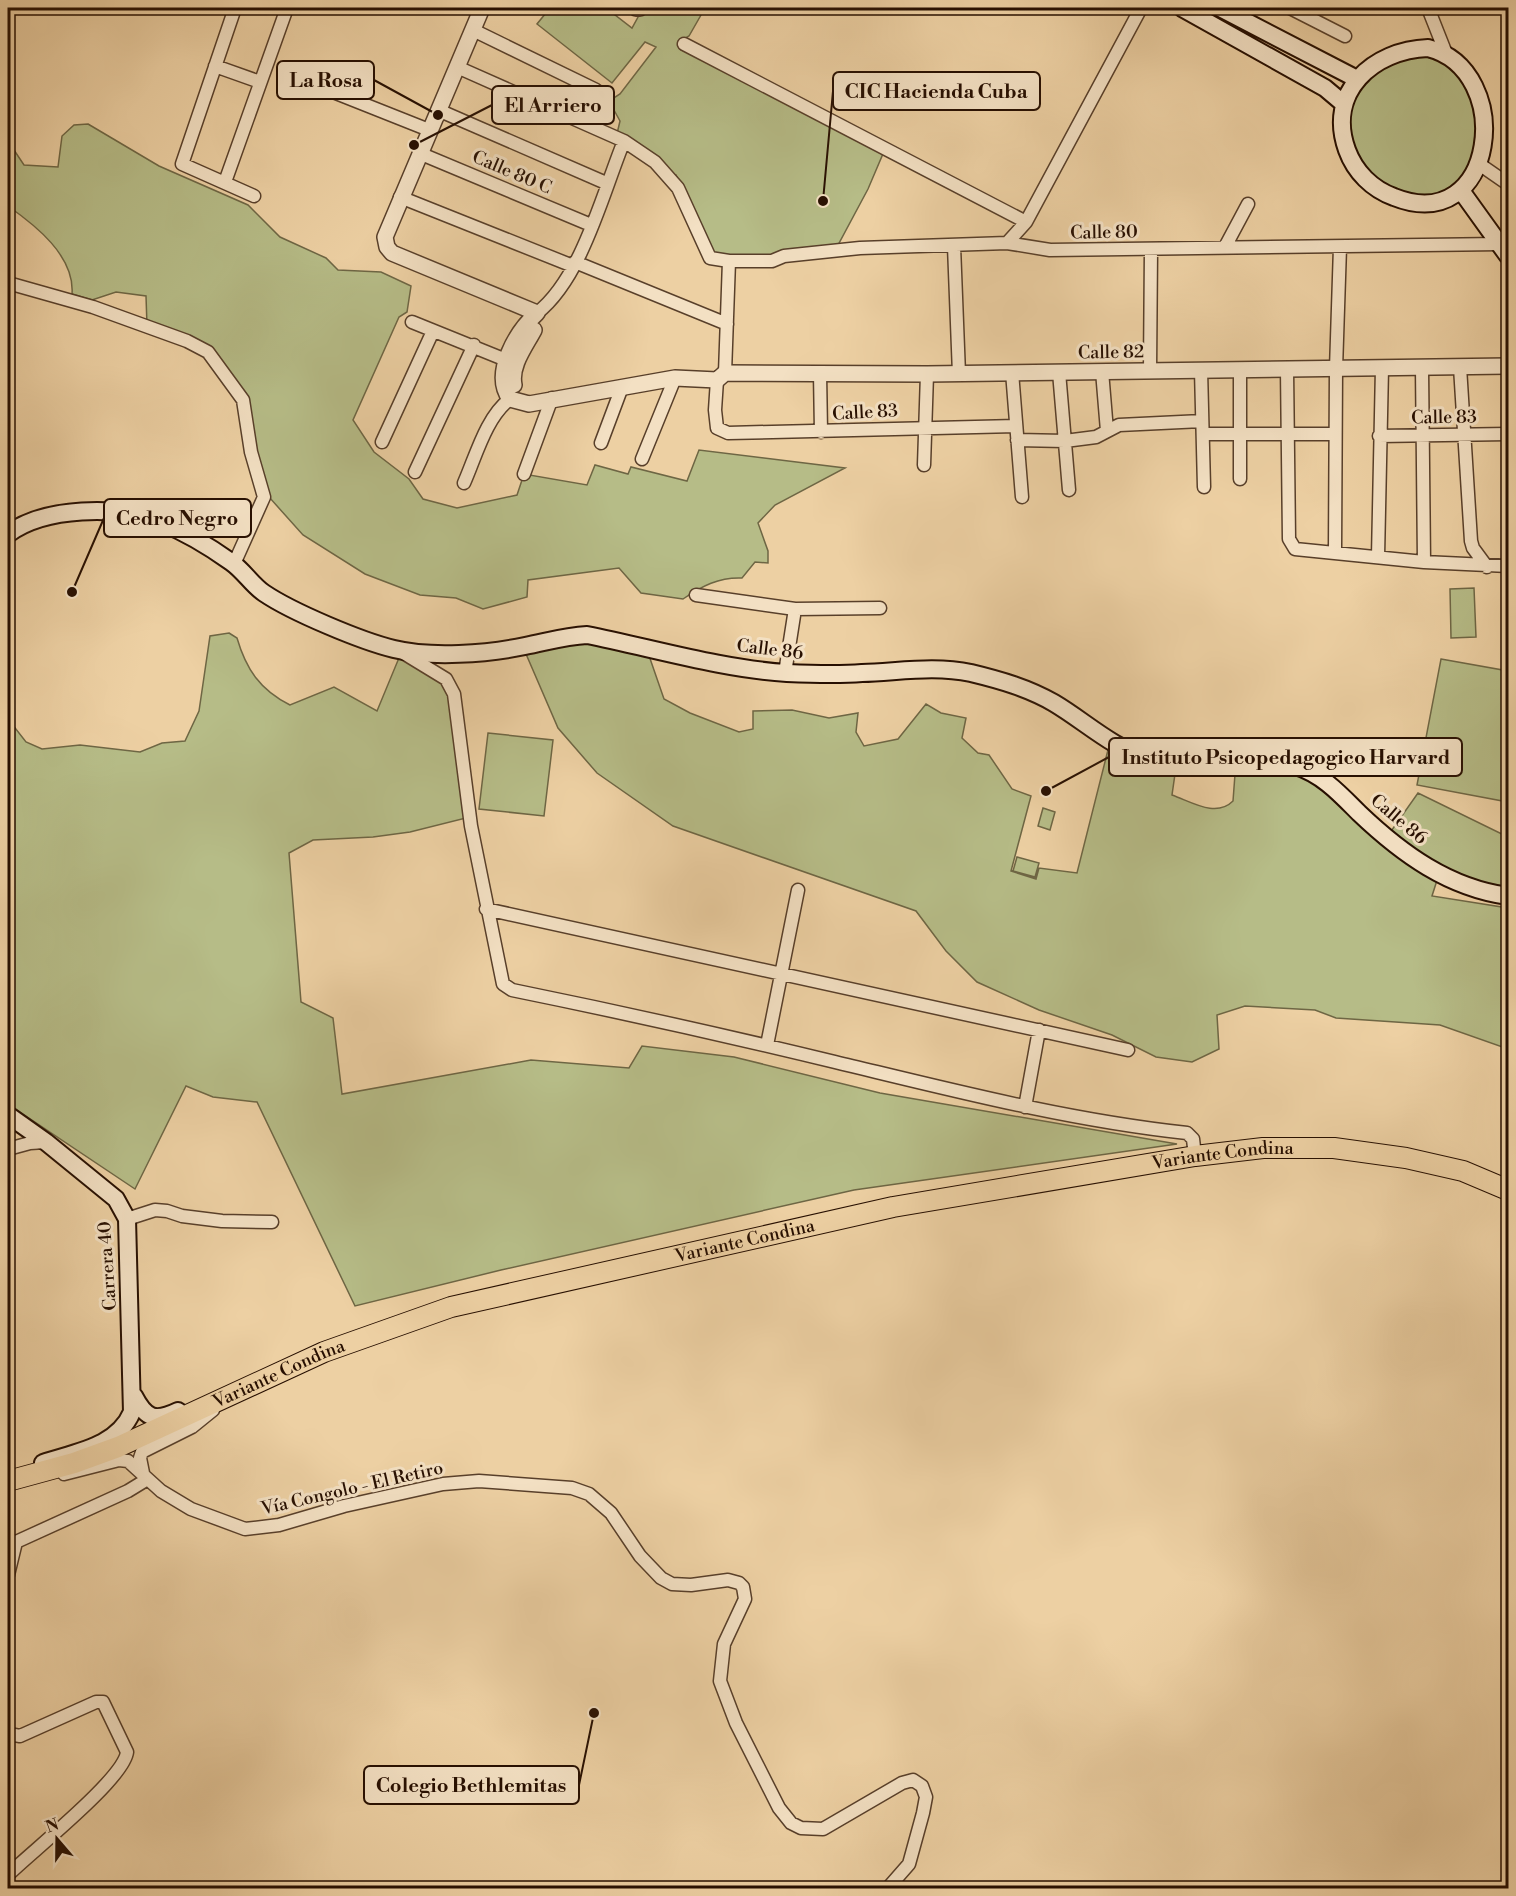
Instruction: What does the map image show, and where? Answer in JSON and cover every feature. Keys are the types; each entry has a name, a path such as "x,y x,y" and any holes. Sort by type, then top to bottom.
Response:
{"highway":[{"name":"Variante Condina","path":"17,1478 118,1447 324,1352 451,1307 893,1207 1195,1156 1272,1148 1364,1151 1463,1172 1509,1190"}],"main road":[{"path":"1182,8 1325,88 1344,104"},
{"path":"1220,8 1357,79"},
{"path":"1428,48 1445,51 1475,76 1490,109 1490,149 1482,166 1462,192 1453,197 1415,202 1390,196 1368,183 1354,166 1345,143 1342,120 1344,104 1357,79 1392,54 1409,49 1428,48"},
{"path":"1462,192 1504,250"},
{"name":"Calle 86","path":"8,534 19,525 45,515 120,513 159,521 234,564 263,592 277,600 348,632 393,649 417,653 523,647 566,636 587,635 785,673 862,673 913,669 967,672 1013,683 1052,702 1110,742 1150,758 1165,761 1260,760 1294,765 1319,776 1387,837 1426,867 1473,889 1509,896"},
{"name":"Carrera 40","path":"8,1115 46,1142 116,1199 127,1219 129,1348 134,1396"},
{"path":"134,1396 141,1410 159,1418 221,1391 266,1379"},
{"path":"17,1478 42,1463 113,1439 128,1423 134,1396"}],"street":[{"path":"235,8 182,164 254,196"},
{"path":"225,182 287,8"},
{"path":"482,8 385,237 387,247 392,253 537,313"},
{"path":"1007,243 1026,222 1141,8"},
{"path":"1290,8 1345,36"},
{"path":"1428,8 1445,51"},
{"path":"473,30 596,90"},
{"path":"684,44 1026,222"},
{"path":"214,66 260,82"},
{"path":"457,67 624,141 574,264 549,304 527,322 506,360 502,374 503,385 510,399 501,406 489,427 464,483"},
{"path":"303,80 429,130"},
{"path":"438,110 606,183"},
{"name":"Calle 80","path":"624,141 668,174 688,206 710,258 729,261 772,261 784,256 860,249 1007,243 1050,250 1225,247 1504,250"},
{"name":"Calle 80 C","path":"419,153 591,225"},
{"path":"1482,166 1509,184"},
{"path":"400,197 727,324"},
{"path":"1225,247 1248,204"},
{"path":"954,246 959,374"},
{"path":"1335,551 1336,369 1340,247"},
{"path":"1150,249 1150,371"},
{"path":"721,377 727,324 729,261"},
{"path":"8,283 93,307 187,341 208,352 243,400 251,452 264,497 234,564"},
{"path":"524,474 549,399 523,396 513,382 516,364 536,327 537,313"},
{"path":"412,322 474,345 506,360"},
{"path":"382,442 433,331"},
{"path":"415,472 474,345"},
{"name":"Calle 82","path":"510,399 529,404 675,378 820,373 959,374 1509,366"},
{"path":"1460,367 1472,541 1473,548 1487,567"},
{"path":"1378,557 1382,368"},
{"path":"1422,368 1424,562"},
{"path":"1201,370 1204,487"},
{"path":"1240,370 1240,480"},
{"path":"1287,370 1289,539 1295,549 1335,551 1424,562 1487,567 1509,566"},
{"path":"1102,371 1107,431"},
{"path":"1012,372 1022,497"},
{"path":"1059,372 1069,490"},
{"path":"820,373 821,432"},
{"path":"924,465 927,374"},
{"name":"Calle 83","path":"721,377 715,410 717,428 728,433 1016,426"},
{"path":"642,459 675,378"},
{"path":"601,443 622,387"},
{"path":"1017,440 1065,441 1096,437 1119,425 1202,428 1240,434 1335,434"},
{"name":"Calle 83","path":"1379,436 1509,434"},
{"path":"696,595 795,609 880,608"},
{"path":"785,673 795,609"},
{"path":"393,649 436,670 446,679 454,694 471,826 486,909 503,984 512,990 766,1045 1025,1107 1117,1125 1187,1133 1193,1139 1195,1156"},
{"path":"766,1045 783,973 798,890"},
{"path":"486,909 1128,1050"},
{"path":"1025,1107 1039,1030"},
{"path":"8,1149 30,1143 46,1142"},
{"path":"127,1219 155,1210 167,1210 182,1216 202,1219 272,1222"},
{"path":"8,1575 12,1542 128,1491 144,1476 140,1458 142,1452 192,1427 226,1398"},
{"name":"Vía Congolo - El Retiro","path":"17,1478 75,1473 118,1460 129,1461 160,1491 191,1509 245,1528 272,1527 344,1506 443,1484 479,1480 572,1488 589,1494 611,1513 640,1556 661,1578 672,1584 691,1585 728,1580 739,1583 743,1587 745,1599 724,1644 720,1681 736,1723 779,1808 791,1823 801,1828 823,1829 902,1783 913,1780 922,1786 926,1797 918,1837 909,1864 888,1888"},
{"path":"8,1731 9,1734 20,1736 96,1702 104,1702 128,1752 124,1765 81,1809 8,1875"}],"green space":[{"path":"550,8 606,8 632,28 643,8 705,8 689,36 682,40 680,50 684,44 885,149 868,189 838,245 793,255 710,258 676,175 668,174 616,138 620,121 609,101 620,94 656,47 645,42 612,83 537,24"},
{"path":"1428,48 1483,89 1490,109 1490,149 1453,197 1390,196 1345,143 1357,79"},
{"path":"88,124 159,166 248,205 280,237 326,258 338,270 381,272 411,286 407,312 399,317 353,420 374,452 409,479 423,499 457,508 517,495 524,474 587,485 595,465 628,474 631,467 687,481 699,450 845,468 775,505 758,523 768,551 768,563 755,562 742,578 711,583 683,599 641,593 619,568 528,580 527,597 483,609 456,598 420,595 365,574 303,535 269,497 243,400 215,352 147,326 146,296 116,292 92,300 72,294 71,280 60,254 41,232 8,206 8,141 24,165 58,167 62,136 74,125"},
{"path":"1474,588 1476,637 1451,638 1450,589"},
{"path":"229,633 237,638 256,678 270,693 290,705 334,687 377,711 401,653 449,684 470,817 410,832 373,837 313,840 289,853 301,1002 333,1018 342,1094 531,1060 629,1068 642,1046 734,1057 880,1093 1177,1144 854,1190 501,1270 355,1306 257,1102 213,1097 186,1086 135,1189 8,1104 8,724 12,724 26,742 42,749 80,745 140,752 162,743 185,741 199,711 210,636"},
{"path":"556,639 646,647 664,699 690,713 739,732 753,729 753,711 792,710 829,718 858,713 856,732 864,746 898,739 926,704 941,713 966,718 962,738 978,753 989,755 1012,789 1031,796 1011,871 1036,879 1039,868 1077,873 1110,742 1177,760 1172,795 1204,807 1219,808 1233,801 1236,761 1303,769 1387,837 1418,793 1508,837 1508,884 1502,894 1439,874 1432,896 1508,908 1508,1049 1440,1025 1336,1018 1315,1010 1245,1006 1217,1015 1219,1049 1192,1062 1156,1057 1112,1035 1039,1010 977,982 946,951 916,911 673,826 597,773 558,728 523,647"},
{"path":"1441,659 1508,671 1508,802 1417,785"},
{"path":"488,733 553,740 544,816 479,809"},
{"path":"1043,808 1055,812 1050,830 1038,826"},
{"path":"1017,857 1039,863 1035,877 1013,871"}],"place":[{"name":"La Rosa","path":"438,115"},
{"name":"El Arriero","path":"414,145"},
{"name":"CIC Hacienda Cuba","path":"823,201"},
{"name":"Cedro Negro","path":"72,592"},
{"name":"Instituto Psicopedagogico Harvard","path":"1046,791"},
{"name":"Colegio Bethlemitas","path":"594,1713"}]}
